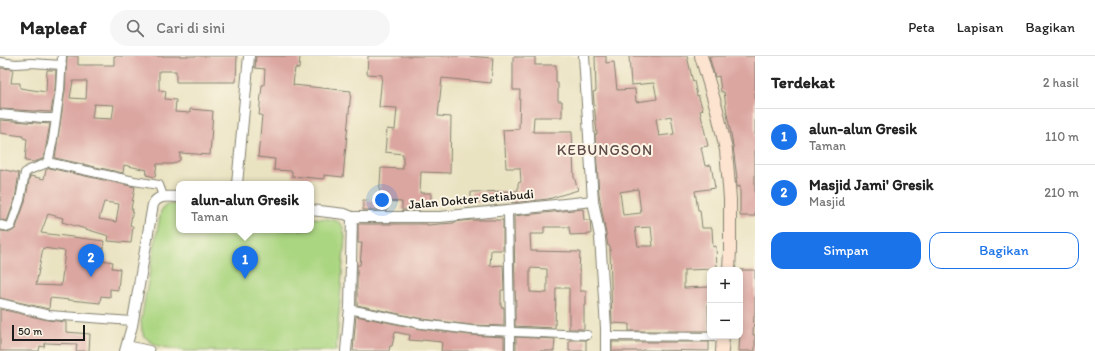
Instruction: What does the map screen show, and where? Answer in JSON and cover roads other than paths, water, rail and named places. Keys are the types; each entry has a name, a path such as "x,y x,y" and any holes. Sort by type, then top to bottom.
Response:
{"main road":[{"path":"701,56 717,110 726,150 730,199 729,267"},
{"path":"722,351 723,339"}],"street":[{"path":"0,225 11,226 20,200 25,173 47,162 53,139 60,90 62,56"},
{"path":"238,181 249,56"},
{"path":"584,56 593,201 600,238 606,351"},
{"path":"0,62 16,64 31,63 62,65"},
{"path":"0,114 56,118"},
{"path":"47,162 159,185 162,196"},
{"path":"149,351 126,348 153,204 155,200 162,196 176,198"},
{"name":"Jalan Dokter Setiabudi","path":"314,210 345,214 352,217 440,217 593,201"},
{"path":"508,210 510,351"},
{"path":"346,351 352,217"},
{"path":"0,303 49,315 132,321"},
{"path":"349,310 422,324 471,330 587,335"},
{"path":"606,336 707,336"}],"place":[{"name":"Masjid Jami' Gresik","path":"91,277"},
{"name":"alun-alun Gresik","path":"245,279"}],"district":[{"name":"KEBUNGSON","path":"605,150"}]}
